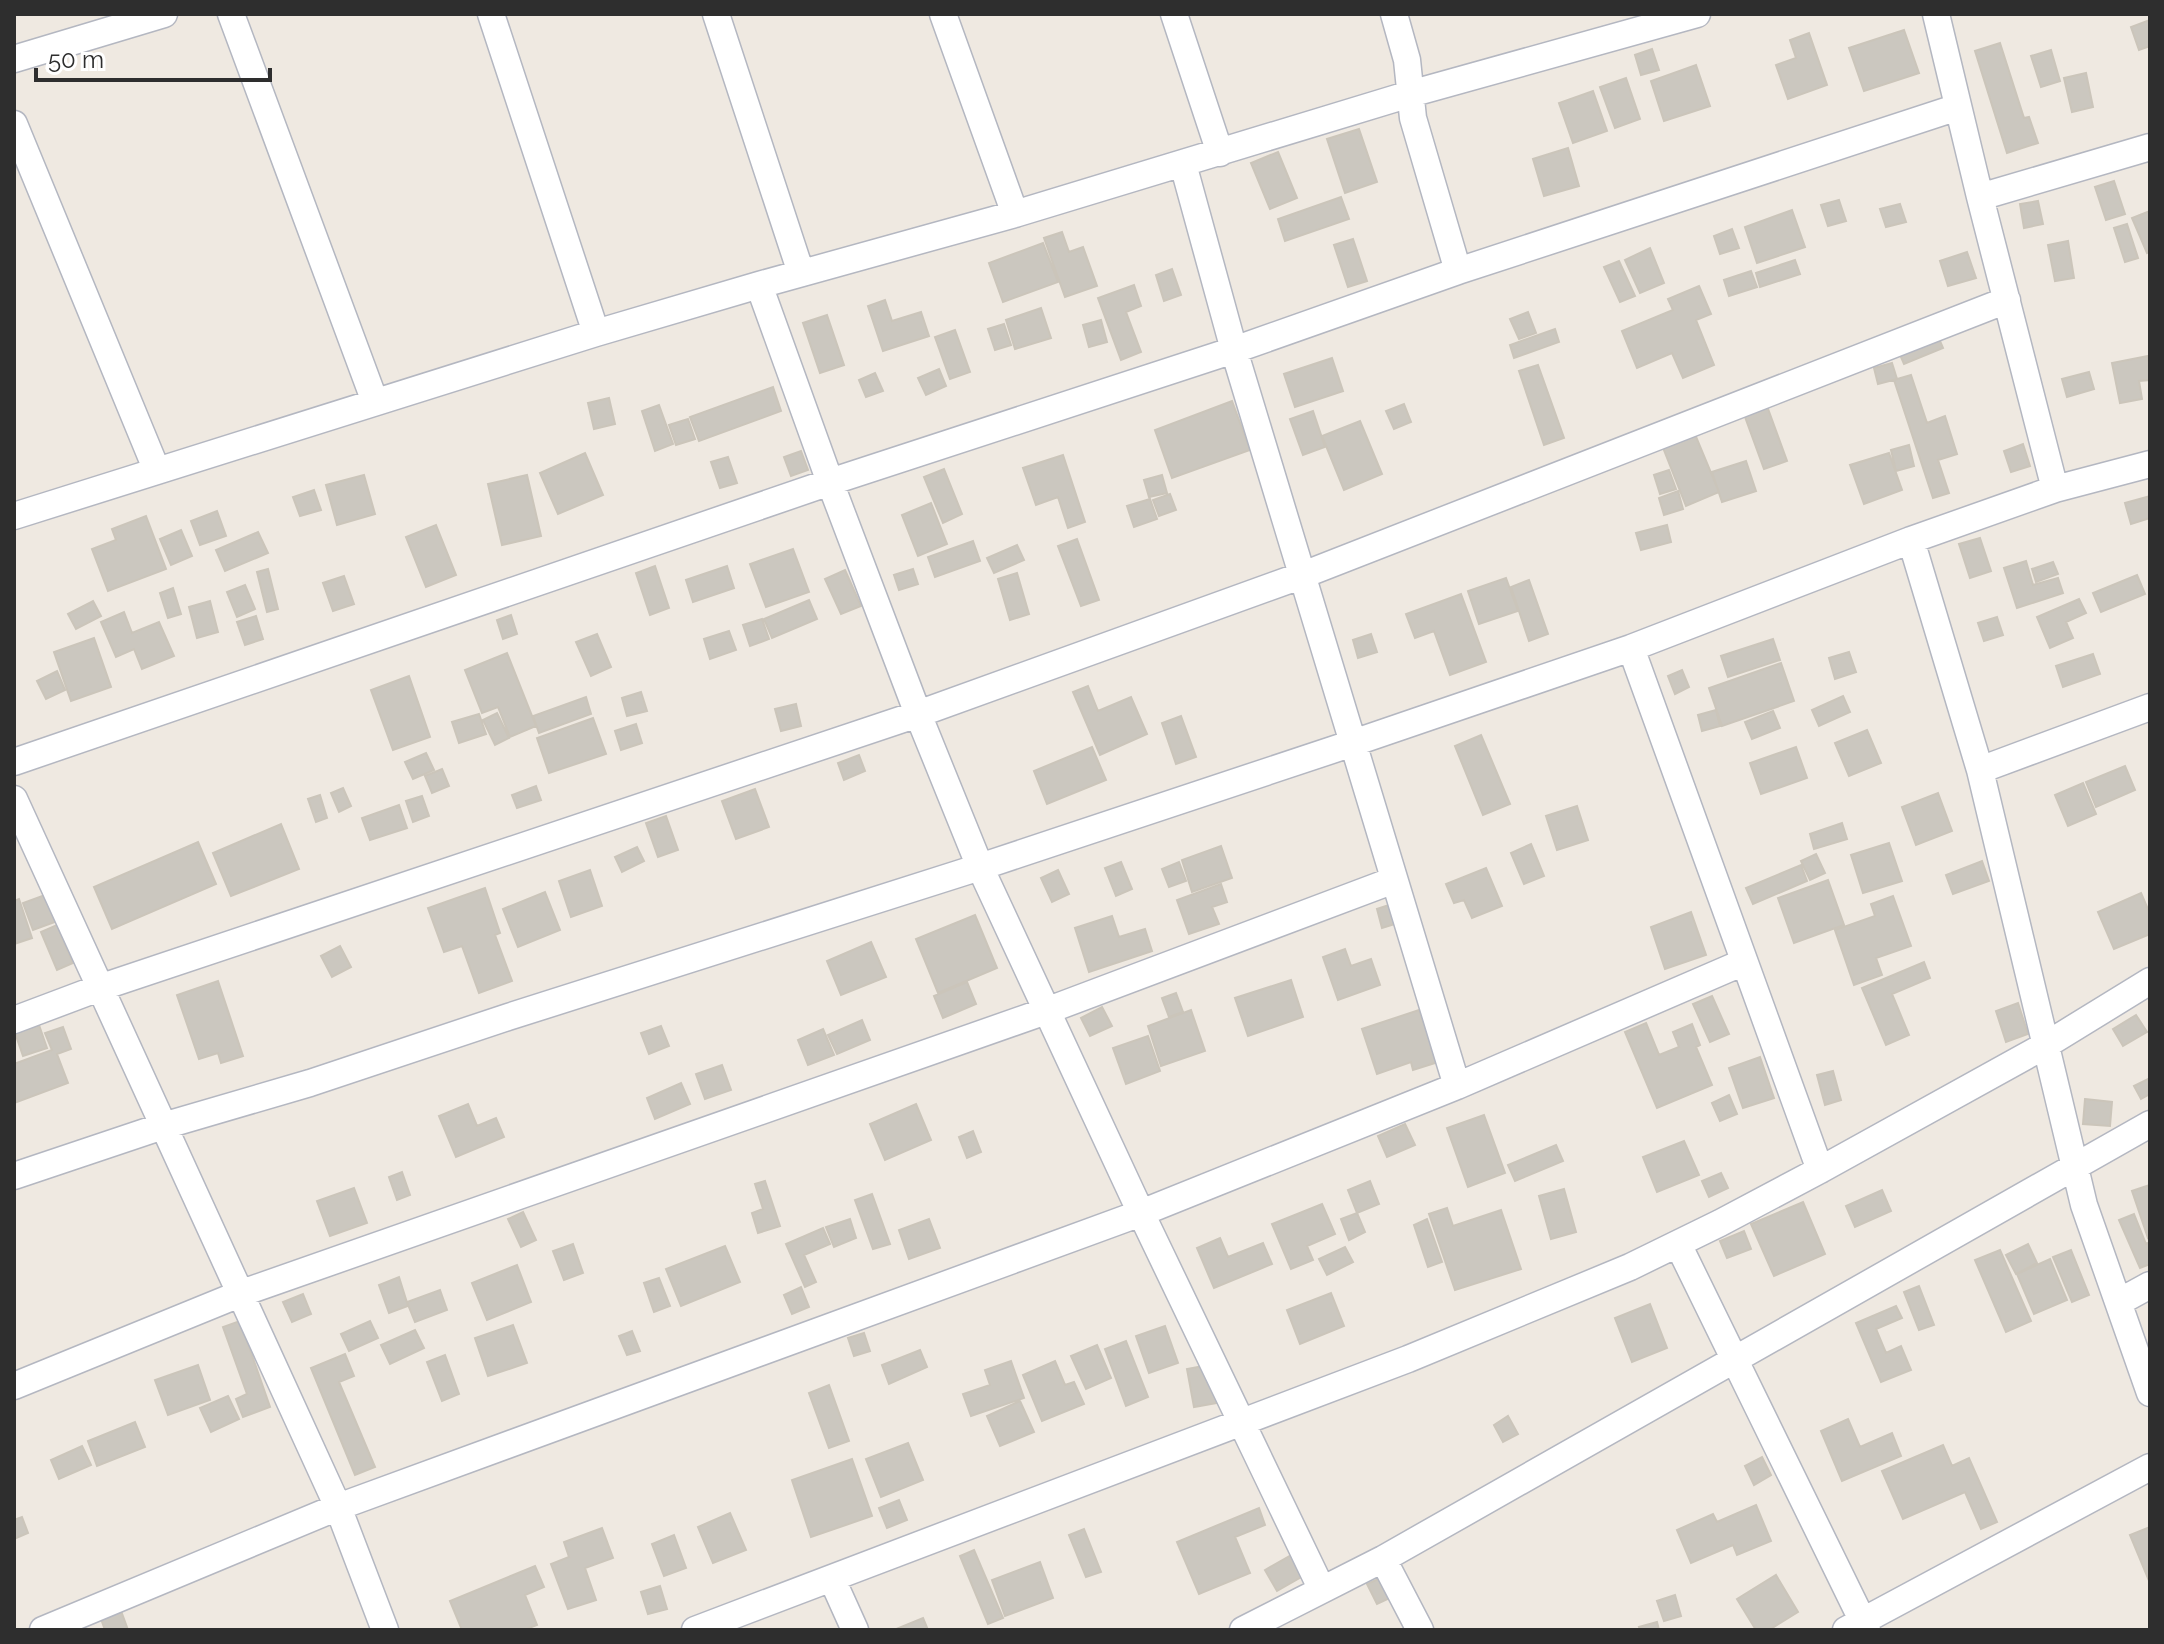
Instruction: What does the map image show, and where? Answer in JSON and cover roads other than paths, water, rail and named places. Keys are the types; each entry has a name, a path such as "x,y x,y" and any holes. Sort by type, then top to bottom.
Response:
{"street":[{"path":"14,59 164,14"},
{"path":"231,14 375,402"},
{"path":"491,14 596,333"},
{"path":"716,14 801,273"},
{"path":"943,14 1015,214"},
{"path":"1174,14 1220,153"},
{"path":"1394,14 1407,60 1413,118 1458,271"},
{"path":"14,516 596,333 1015,214 1410,94 1697,14"},
{"path":"1936,14 2055,489"},
{"path":"14,762 830,482 1958,107"},
{"path":"14,124 157,471"},
{"path":"1980,197 2150,147"},
{"path":"1183,164 1234,350 1457,1086"},
{"path":"759,285 918,714 980,867 1141,1213 1322,1590"},
{"path":"14,1020 99,988 918,714 1303,575 2007,300"},
{"path":"14,1176 980,867 1353,743 1631,648 1911,540 2055,489 2150,464"},
{"path":"1911,540 1980,770 2084,1205 2150,1393"},
{"path":"1631,648 1820,1170"},
{"path":"1980,770 2150,707"},
{"path":"14,799 338,1507 385,1630"},
{"path":"14,1386 242,1293 1046,1011 1394,880"},
{"path":"43,1630 338,1507 1141,1213 1457,1086 1744,962"},
{"path":"695,1630 1243,1423 1630,1267 1820,1170 2046,1045 2150,981"},
{"path":"1243,1630 1383,1559 2150,1124"},
{"path":"1678,1244 1858,1627 2150,1467"},
{"path":"2119,1302 2150,1285"},
{"path":"1383,1559 1420,1630"},
{"path":"832,1579 855,1630"}]}
